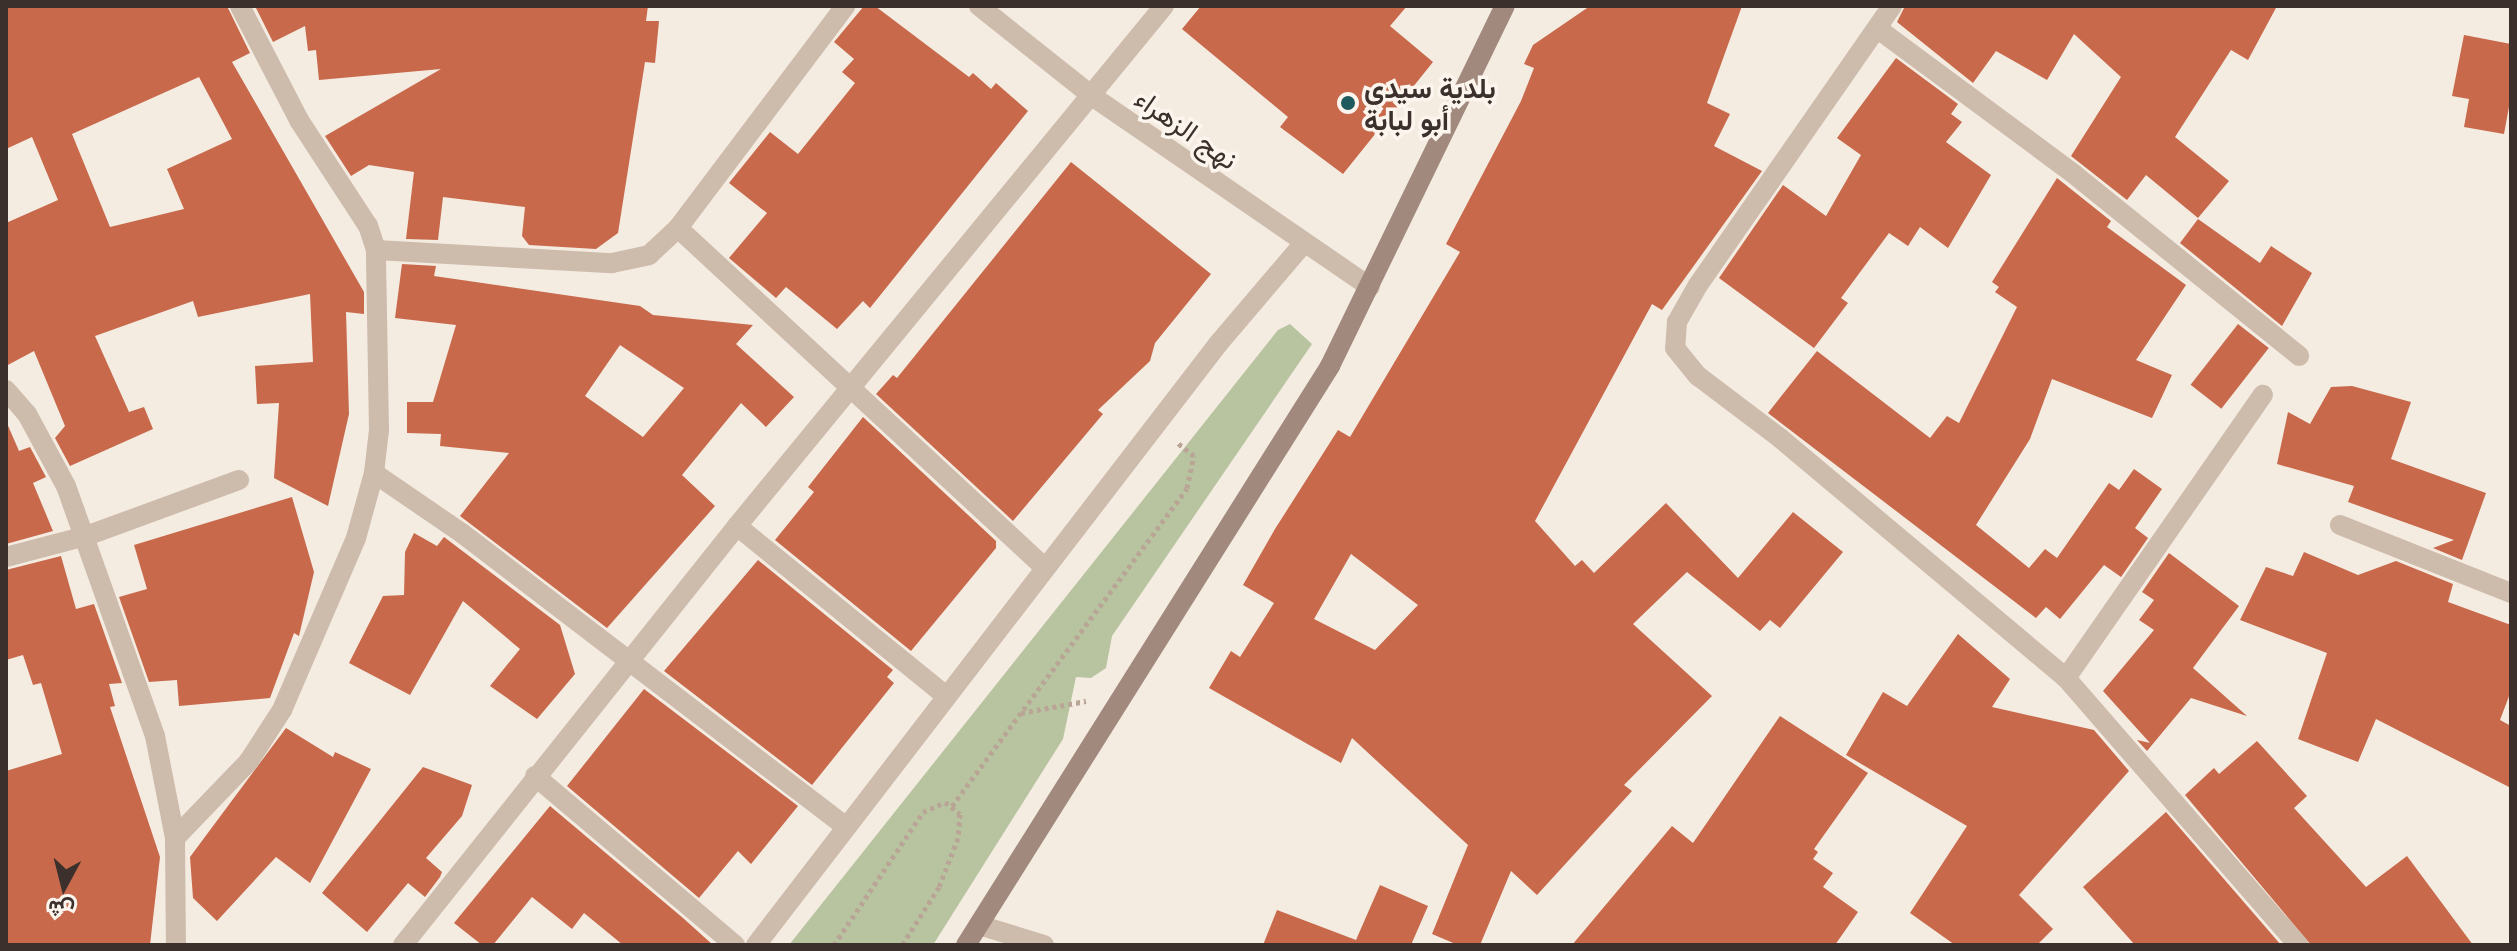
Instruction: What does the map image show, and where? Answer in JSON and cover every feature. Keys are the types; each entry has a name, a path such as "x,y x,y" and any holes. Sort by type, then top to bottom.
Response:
{"main road":[{"path":"966,945 1109,711 1330,366 1505,6"}],"street":[{"path":"175,838 267,737 356,538 374,473 381,344 376,250 368,226 299,120 240,6"},
{"path":"376,250 634,262 678,228 845,6"},
{"name":"نهج الزهراء","path":"979,6 1092,96 1370,287"},
{"path":"403,945 737,526 1164,6"},
{"path":"1892,6 1698,285 1677,322 1675,348 1698,376 1816,467 2066,678 2298,945"},
{"path":"1878,29 2075,175 2299,356"},
{"path":"678,228 849,390 1045,568"},
{"path":"756,945 1155,424 1304,243"},
{"path":"6,390 41,438 86,536 155,736 175,838 176,945"},
{"path":"2066,678 2263,395"},
{"path":"374,473 463,534 846,827"},
{"path":"6,557 86,536 239,480"},
{"path":"2340,525 2511,593"},
{"path":"737,526 946,696"},
{"path":"535,776 735,945"},
{"path":"979,925 1044,945"}],"path":[{"path":"952,806 1187,488 1194,456 1155,424"},
{"path":"1020,714 1078,700 1109,711"},
{"path":"834,945 923,812 939,801 952,806 960,814 958,838 939,887 902,945"}],"green space":[{"path":"1290,324 1312,344 1112,636 1106,668 1091,678 1076,677 1063,739 933,945 789,945 1278,330"}],"building":[{"path":"6,6 227,6 250,53 232,62 364,292 364,314 346,312 349,414 328,506 274,478 279,403 257,404 255,366 313,362 310,294 198,317 193,301 95,336 129,412 144,407 153,429 70,466 55,438 65,426 34,351 6,366 6,223 58,200 32,137 6,149","holes":["199,77 232,139 167,169 184,209 110,227 72,134"]},
{"path":"255,6 648,6 646,21 659,21 655,63 645,62 618,233 596,249 529,245 522,236 525,207 443,197 438,240 406,239 414,172 369,165 351,176 325,136 441,69 319,80 316,50 308,51 305,26 273,42"},
{"path":"864,6 875,6 969,77 973,73 991,89 996,83 1028,111 870,308 863,301 837,329 786,287 776,298 729,258 767,213 729,183 770,132 798,154 855,83 842,72 854,59 834,42"},
{"path":"1201,6 1407,6 1390,26 1433,62 1343,174 1280,127 1288,117 1182,29"},
{"path":"1590,6 1742,6 1707,103 1730,114 1714,146 1762,171 1662,310 1652,304 1535,521 1575,566 1582,560 1594,573 1666,503 1738,578 1793,512 1843,552 1780,628 1770,620 1760,631 1687,572 1633,624 1712,696 1624,785 1632,791 1537,895 1511,871 1480,945 1458,945 1432,934 1468,845 1352,738 1341,763 1209,688 1231,651 1240,657 1274,603 1243,585 1275,529 1338,430 1350,437 1460,252 1446,244 1521,101 1534,68 1524,64 1533,45","holes":["1351,554 1418,605 1375,650 1314,619"]},
{"path":"1905,6 2277,6 2248,60 2231,50 2175,137 2229,181 2198,218 2146,175 2127,200 2071,156 2121,77 2074,34 2047,80 1996,51 1973,83 1897,22"},
{"path":"2464,35 2511,44 2511,96 2504,134 2464,127 2469,99 2452,96"},
{"path":"1896,58 1958,104 1951,114 1962,122 1946,142 1991,175 1948,248 1920,227 1908,246 1889,233 1841,298 1848,303 1814,348 1719,278 1783,185 1826,216 1861,155 1837,138"},
{"path":"1071,162 1211,274 1155,343 1150,361 1098,410 1103,414 1013,521 876,394 893,375 897,378"},
{"path":"2057,178 2111,221 2107,227 2186,285 2136,360 2172,375 2152,418 2052,379 2030,439 1976,525 2029,568 2045,549 2057,558 2109,483 2119,490 2134,469 2162,489 2135,528 2148,538 2121,577 2104,565 2060,619 2046,607 2036,618 1768,413 1817,351 1930,438 1947,416 1959,423 2017,307 1995,292 1999,287 1992,282"},
{"path":"2198,219 2260,263 2271,246 2312,273 2282,326 2180,243"},
{"path":"402,264 436,266 434,276 640,306 653,315 753,325 736,344 794,397 766,427 741,403 682,475 715,506 607,628 460,516 509,453 440,446 441,434 407,433 407,402 433,402 456,325 395,318","holes":["620,345 684,388 643,437 585,396"]},
{"path":"2238,324 2269,348 2221,409 2191,385"},
{"path":"2352,386 2411,402 2391,459 2486,493 2462,560 2433,548 2454,540 2348,502 2354,486 2277,464 2288,412 2310,424 2331,387"},
{"path":"863,417 996,541 996,548 911,651 775,540 814,492 808,487"},
{"path":"6,421 19,451 30,447 46,477 33,483 53,531 6,544"},
{"path":"292,497 314,572 299,636 294,633 270,698 179,706 177,680 149,682 119,597 147,589 134,545"},
{"path":"414,533 437,546 444,537 560,625 575,674 537,719 490,686 520,649 463,601 410,695 349,663 383,596 404,595 405,552"},
{"path":"2304,552 2358,575 2396,561 2453,584 2448,602 2511,625 2511,691 2500,720 2511,726 2511,788 2376,719 2358,762 2298,739 2327,653 2240,620 2266,567 2293,576"},
{"path":"2169,553 2239,606 2193,668 2247,716 2191,698 2147,751 2137,740 2150,743 2103,691 2154,630 2139,620 2154,600 2142,592"},
{"path":"61,556 76,609 94,604 122,683 109,684 115,706 110,707 160,857 150,945 6,945 6,771 62,754 41,683 33,685 23,655 6,660 6,570"},
{"path":"758,560 893,670 887,677 894,683 812,785 664,671"},
{"path":"1958,634 2010,679 1992,707 2094,730 2129,771 2019,895 2053,929 2037,945 1955,945 1910,913 1967,826 1846,755 1883,692 1907,706"},
{"path":"644,689 798,806 751,864 738,851 699,898 567,786"},
{"path":"1780,716 1868,773 1814,849 1818,852 1813,859 1833,873 1823,887 1858,912 1835,945 1572,945 1672,826 1693,843"},
{"path":"286,728 333,757 335,752 371,769 310,883 276,857 217,921 193,898 190,857"},
{"path":"2257,741 2307,796 2294,808 2366,887 2407,856 2473,945 2311,945 2185,795 2214,768 2219,774"},
{"path":"423,767 472,785 462,816 426,858 442,872 425,897 408,883 367,932 322,893"},
{"path":"550,806 713,945 623,945 584,913 572,929 532,897 493,945 482,945 454,923"},
{"path":"2166,812 2281,945 2135,945 2083,887"},
{"path":"1380,885 1428,906 1411,945 1263,945 1277,910 1356,940"}],"place":[{"name":"بلدية سيدي أبو لبابة","path":"1348,103"}]}
